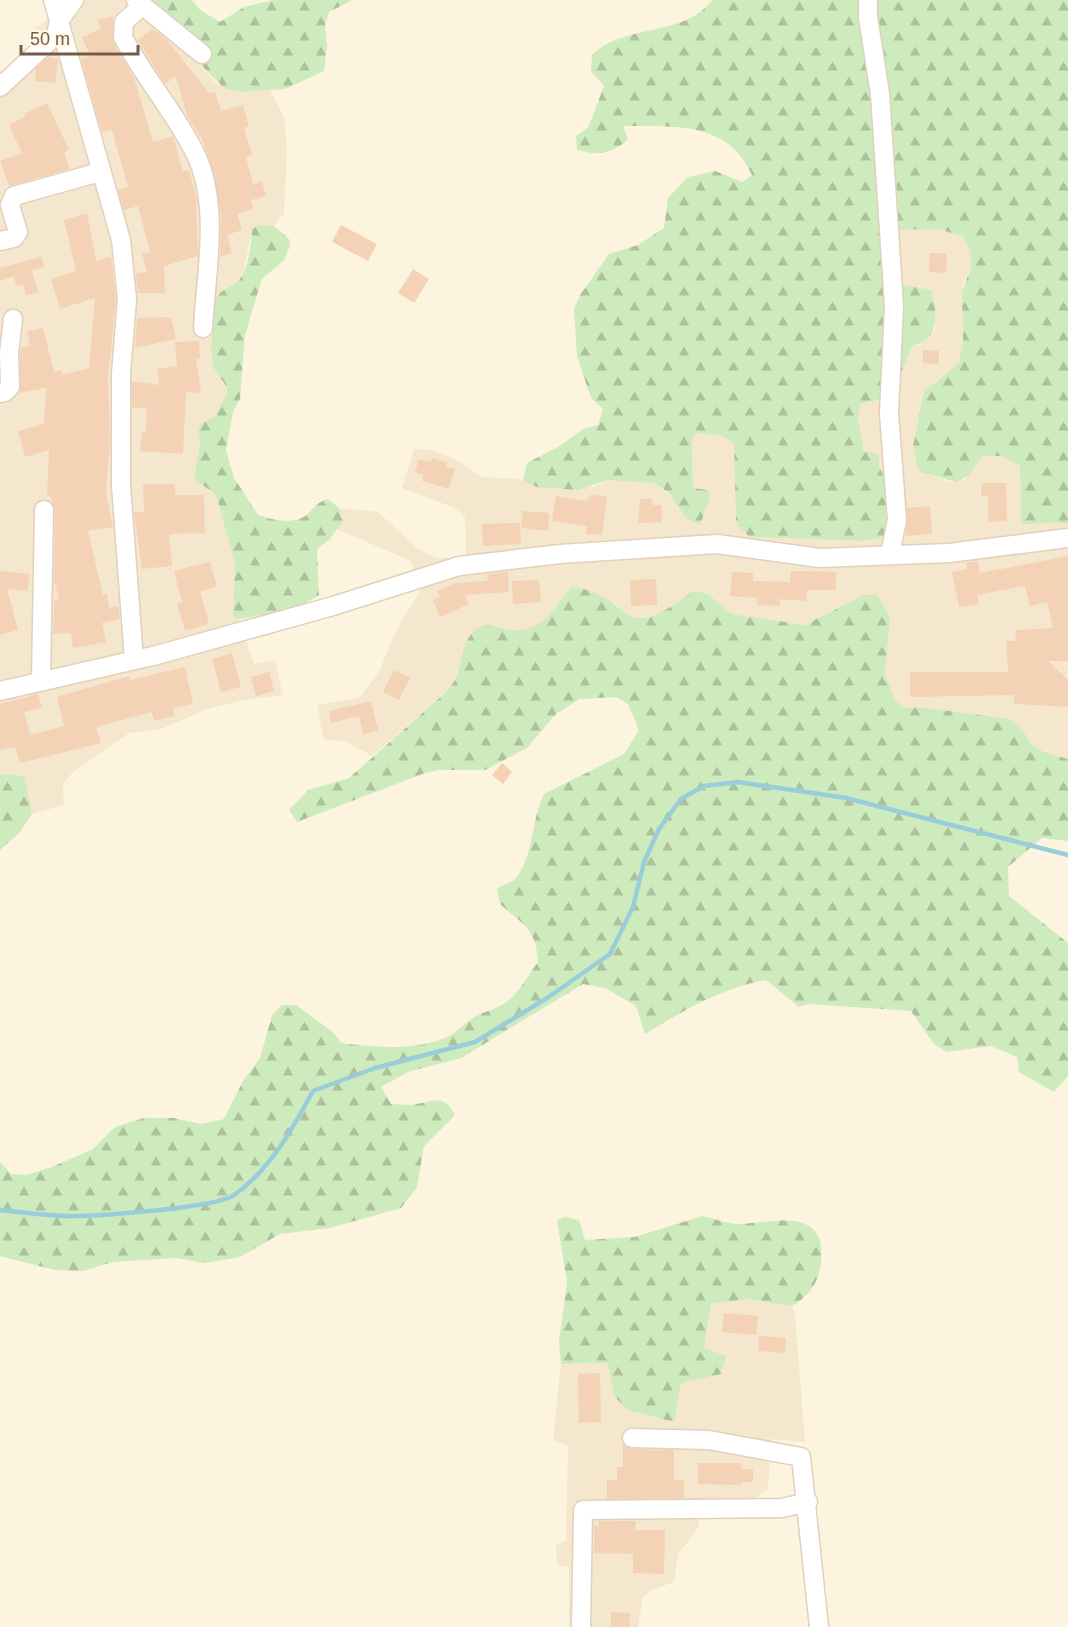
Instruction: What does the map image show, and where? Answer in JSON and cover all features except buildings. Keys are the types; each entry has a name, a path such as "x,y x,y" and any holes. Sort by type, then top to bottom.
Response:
{"street":[{"path":"53,0 121,240 125,272 127,299 121,374 121,485 134,660"},
{"path":"0,87 56,35 59,21 74,0"},
{"path":"868,0 868,17 880,94 894,306 889,413 897,520 890,554"},
{"path":"202,54 139,3 124,22 123,37 189,141 203,179 209,230 203,328"},
{"path":"0,241 14,238 18,232 10,205 14,196 100,172"},
{"path":"0,393 10,387 9,353 13,319"},
{"path":"41,681 44,510"},
{"path":"0,691 134,660 333,606 459,566 516,558 717,544 820,558 949,553 1068,538"},
{"path":"632,1438 709,1440 801,1456 808,1502 819,1627"},
{"path":"581,1627 583,1510 782,1508 808,1502"}],"shaded area":[{"path":"63,0 142,0 165,29 217,84 240,92 270,90 284,117 287,150 284,213 274,226 258,225 252,229 243,274 238,281 217,294 211,347 214,369 227,387 227,395 214,417 201,423 198,429 200,437 195,472 195,480 213,492 217,498 235,564 233,616 239,619 254,664 275,660 283,695 244,700 207,709 161,729 129,733 72,773 63,784 64,805 32,814 23,776 0,774 0,79 38,44 31,32 53,15"},
{"path":"938,229 961,236 969,248 972,264 963,285 962,356 955,369 935,381 914,439 916,460 923,473 950,482 964,480 982,456 1001,456 1020,466 1021,524 1068,523 1068,759 1044,752 1031,744 1024,732 1010,719 921,707 907,708 895,701 885,673 890,616 863,595 805,625 732,614 708,594 644,620 630,618 614,603 600,597 557,605 549,617 537,627 522,632 493,625 462,654 454,683 444,694 372,756 345,741 324,740 317,705 359,698 378,674 397,629 419,593 411,561 337,529 343,521 339,508 378,512 417,548 436,558 466,558 465,517 455,508 402,488 414,449 433,450 458,461 482,477 517,479 537,487 593,487 607,480 624,479 655,483 675,500 693,488 692,438 697,433 722,436 734,443 750,537 861,541 892,537 892,488 880,469 877,454 864,451 858,419 860,404 882,399 901,374 912,346 920,345 935,329 932,290 900,284 896,230"},
{"path":"745,1299 792,1306 795,1315 805,1442 771,1439 768,1489 753,1499 704,1500 697,1530 678,1554 674,1582 652,1590 643,1597 638,1627 569,1627 569,1567 557,1565 556,1544 566,1541 568,1446 553,1440 561,1364 608,1363 614,1396 721,1374 704,1348 711,1304"}],"green space":[{"path":"142,0 192,0 200,10 220,22 244,7 272,0 352,0 329,12 325,25 327,46 324,71 285,89 240,92 224,88 165,29"},
{"path":"712,0 1068,0 1068,523 1021,524 1020,466 1001,456 982,456 969,475 957,482 923,473 918,468 913,446 924,392 959,363 963,341 962,292 972,264 969,248 962,236 938,229 896,230 900,284 932,290 935,308 934,324 928,338 912,346 901,374 882,399 860,404 858,418 864,451 878,454 880,469 892,488 893,537 861,541 750,537 739,527 736,520 734,443 722,436 697,433 692,438 693,488 708,490 710,498 700,525 687,519 670,494 655,483 607,480 578,490 537,487 523,481 527,463 560,446 583,429 598,425 603,409 591,398 577,356 574,309 580,295 609,254 638,245 664,228 668,198 688,177 715,171 742,182 752,175 742,157 729,145 698,130 680,127 623,126 628,139 617,148 598,153 577,150 576,136 588,128 604,86 591,71 592,55 605,45 620,38 686,20 700,12"},
{"path":"258,225 274,226 289,239 290,246 284,260 262,279 245,335 240,399 233,412 226,450 234,478 258,515 277,520 297,520 328,499 339,508 343,521 329,540 317,549 319,596 289,610 239,619 233,617 235,564 217,498 213,492 195,480 195,474 200,442 198,429 201,423 214,417 227,394 227,387 214,369 211,347 215,301 219,294 236,283 242,275 249,256 252,229"},
{"path":"571,587 593,592 638,618 650,617 693,591 708,594 732,614 805,625 863,595 877,595 890,616 885,673 895,701 907,708 921,707 1010,719 1024,732 1031,744 1044,752 1068,759 1068,841 1042,838 1008,867 1009,896 1068,943 1068,1076 1054,1092 1019,1072 1017,1057 991,1046 947,1052 934,1044 911,1011 808,1004 799,1007 766,980 718,995 645,1034 636,1006 605,988 583,984 461,1058 408,1072 381,1087 391,1104 410,1105 436,1100 446,1103 455,1115 424,1146 417,1187 401,1208 330,1228 280,1234 240,1257 204,1263 176,1258 112,1262 84,1271 55,1270 0,1256 0,1162 11,1174 26,1175 52,1167 93,1149 115,1127 144,1118 173,1118 202,1124 224,1119 243,1081 260,1058 272,1015 282,1005 296,1005 333,1032 341,1043 397,1047 425,1044 451,1035 476,1016 502,1005 517,991 538,962 537,950 527,928 500,904 497,889 516,878 527,858 544,794 624,754 639,730 628,704 616,697 580,699 556,714 527,748 485,770 438,770 425,773 297,822 289,810 308,790 349,778 444,694 455,680 466,643 474,631 487,625 518,630 537,625 552,612"},
{"path":"0,774 24,776 32,814 20,832 0,850"},
{"path":"702,1216 734,1224 795,1221 807,1225 816,1232 821,1244 821,1262 812,1288 792,1306 746,1299 711,1304 704,1348 726,1356 721,1374 681,1383 674,1422 628,1410 614,1396 608,1363 561,1364 559,1342 567,1282 557,1220 565,1217 579,1220 585,1240 635,1237"}],"waterway":[{"path":"0,1210 63,1216 99,1215 180,1208 223,1200 234,1195 270,1161 289,1134 313,1091 375,1068 475,1042 547,998 610,954 633,907 644,862 659,829 681,799 704,786 738,782 846,798 1068,855"}]}
